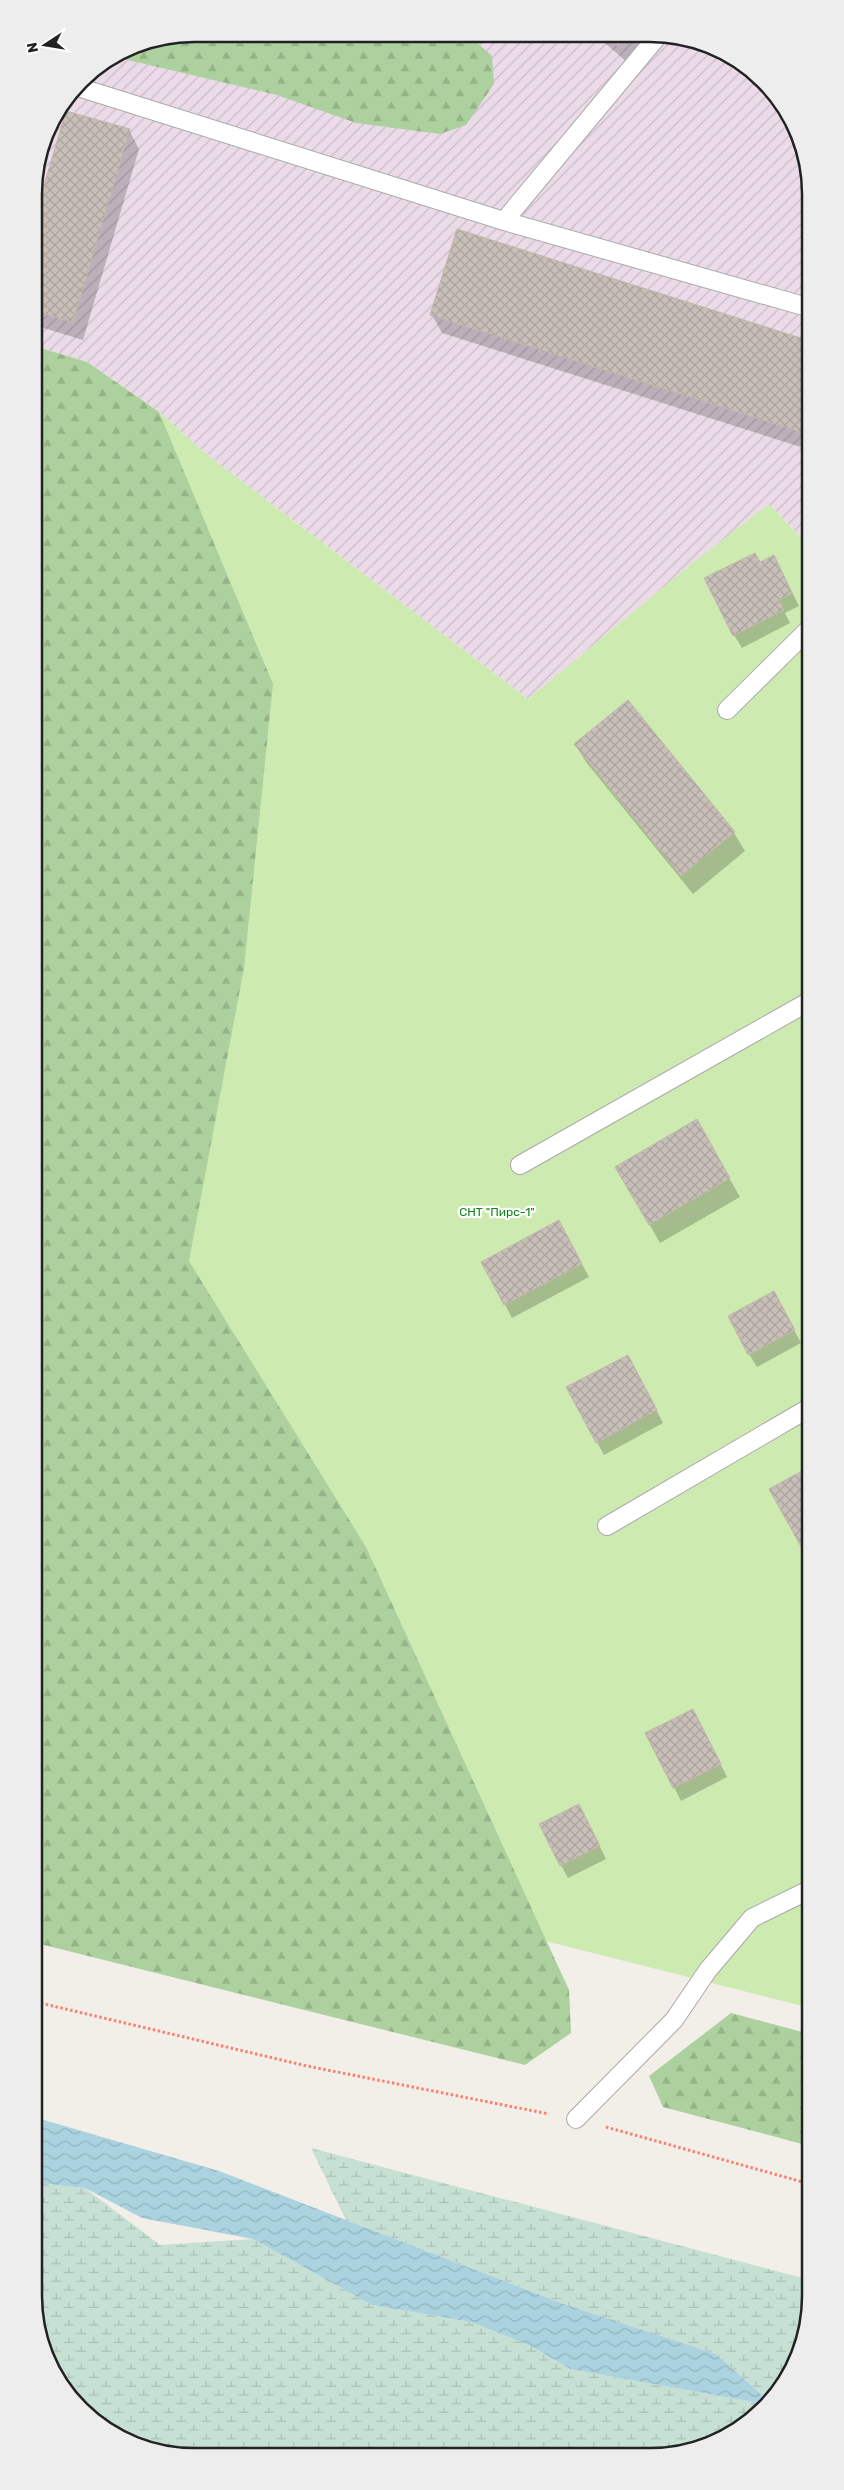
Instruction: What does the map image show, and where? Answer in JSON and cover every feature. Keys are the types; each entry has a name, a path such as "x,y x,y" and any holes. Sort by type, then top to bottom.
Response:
{"lane":[{"path":"504,221 653,42"},
{"path":"85,89 504,221 802,306"},
{"path":"727,710 802,636"},
{"path":"520,1165 802,1006"},
{"path":"607,1526 801,1412"},
{"path":"576,2119 674,2020 708,1970 752,1918 801,1894"}],"path":[{"path":"42,2003 307,2066 576,2119 801,2182"}],"shaded area":[{"path":"650,42 679,45 726,63 742,74 764,94 786,127 799,165 802,194 802,539 770,505 690,565 528,699 206,454 159,412 87,362 43,349 43,184 48,155 54,136 63,118 87,87 110,68 127,58 165,45 184,43"}],"green space":[{"path":"477,42 492,56 494,84 466,125 440,134 356,123 277,95 125,59 165,45 184,43"},
{"name":"СНТ \"Пирс-1\"","path":"43,349 87,362 159,412 206,454 528,699 690,565 769,504 802,539 801,2006 506,1931 179,1270 43,403"},
{"path":"43,349 87,362 159,412 273,684 244,968 189,1261 366,1547 569,1990 571,2033 525,2065 42,1945"},
{"path":"731,2013 801,2032 801,2144 663,2107 649,2076"},
{"path":"311,2148 801,2278 801,2306 796,2335 790,2354 781,2372 764,2396 716,2354 561,2303 346,2220"},
{"path":"42,2184 85,2188 160,2245 253,2239 372,2305 471,2322 531,2346 570,2369 757,2403 742,2416 708,2436 679,2445 650,2448 194,2448 165,2445 136,2436 102,2416 74,2388 58,2363 45,2325 42,2296"}],"water":[{"path":"42,2119 219,2171 561,2303 716,2354 764,2396 757,2403 570,2369 531,2346 471,2322 372,2305 253,2239 142,2218 85,2188 42,2184"}],"building":[{"path":"67,111 130,129 73,322 43,314 43,189"},
{"path":"457,229 802,338 802,432 430,315"},
{"path":"755,553 760,562 774,555 792,593 779,600 784,610 733,636 704,578"},
{"path":"628,700 735,832 681,876 574,744"},
{"path":"697,1119 730,1178 649,1225 615,1167"},
{"path":"559,1220 582,1264 504,1305 481,1262"},
{"path":"774,1291 795,1330 748,1355 728,1316"},
{"path":"628,1355 657,1410 596,1443 566,1387"},
{"path":"801,1471 801,1547 769,1489"},
{"path":"693,1709 721,1764 673,1788 645,1733"},
{"path":"579,1804 600,1846 560,1866 539,1824"}]}
